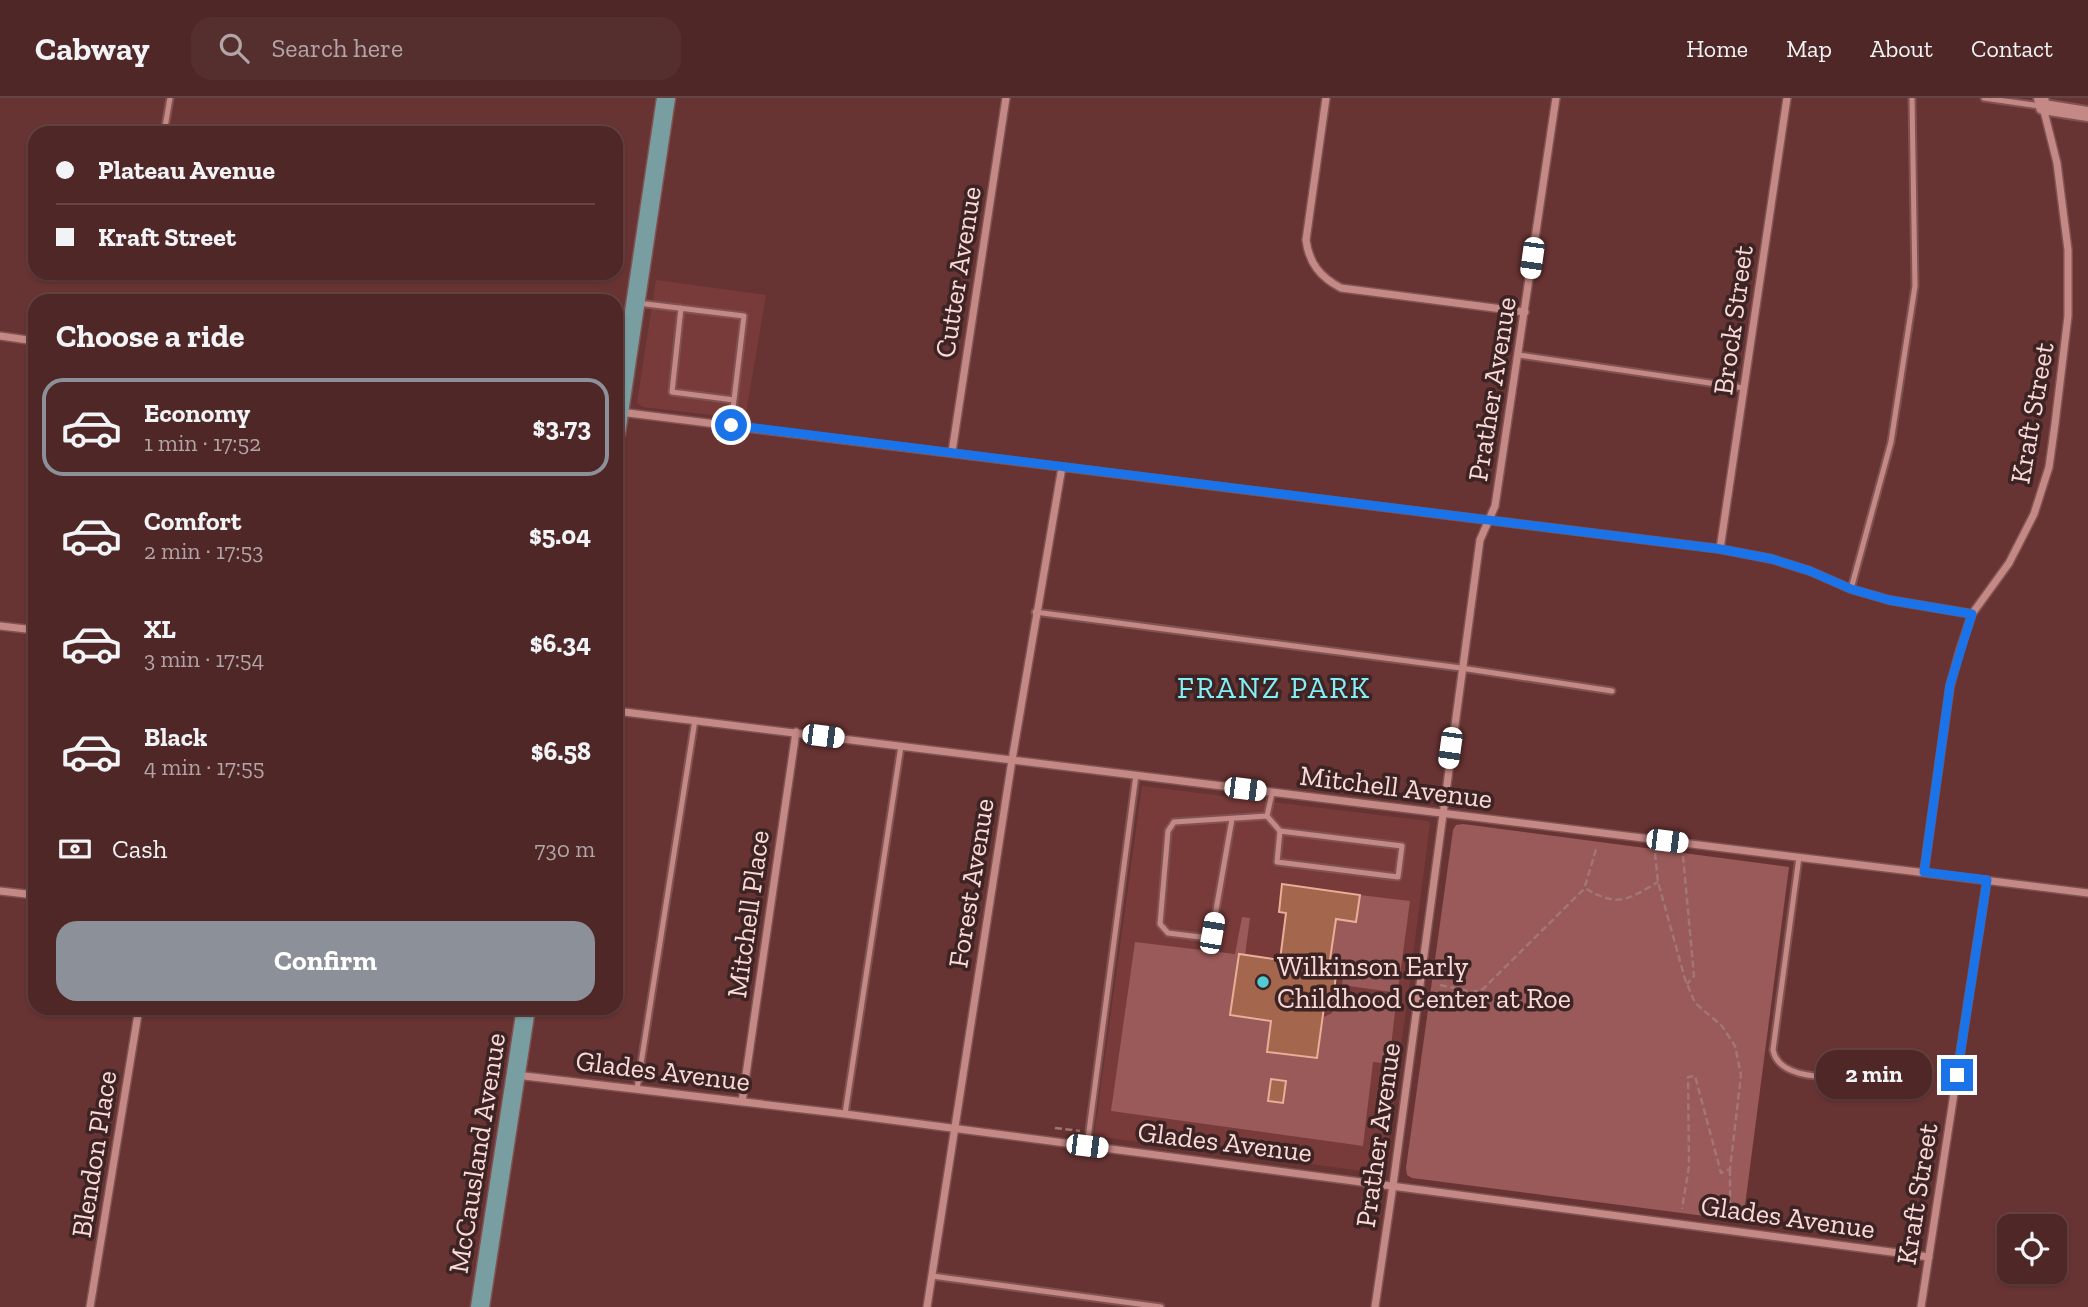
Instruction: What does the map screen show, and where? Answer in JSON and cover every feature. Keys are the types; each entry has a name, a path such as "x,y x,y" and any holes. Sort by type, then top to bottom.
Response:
{"main road":[{"path":"623,380 666,98"},
{"name":"McCausland Avenue","path":"480,1307 525,1015"}],"street":[{"name":"Cutter Avenue","path":"951,452 1006,98"},
{"path":"1326,98 1306,240 1308,255 1327,281 1341,288 1525,312"},
{"name":"Prather Avenue","path":"1375,1307 1480,540 1495,506 1556,98"},
{"name":"Brock Street","path":"1720,549 1787,98"},
{"path":"2042,102 2088,114"},
{"name":"Kraft Street","path":"1924,872 1950,685 1972,614 2009,563 2034,514 2049,467 2056,424 2068,316 2068,250 2057,163 2042,102"},
{"path":"0,336 28,340"},
{"path":"623,413 1720,549 1772,559 1810,571 1851,589 1889,600 1972,614"},
{"name":"Forest Avenue","path":"928,1307 1011,761 1062,467"},
{"path":"0,626 28,630"},
{"name":"Mitchell Avenue","path":"623,712 2088,893"},
{"name":"Mitchell Place","path":"742,1101 796,732"},
{"name":"Kraft Street","path":"1921,1307 1987,880"},
{"path":"0,891 28,894"},
{"name":"Blendon Place","path":"90,1307 138,1015"},
{"name":"Glades Avenue","path":"516,1074 845,1114 1929,1257"}],"lane":[{"path":"164,126 170,98"},
{"path":"1851,589 1891,442 1915,286 1912,98"},
{"path":"1984,98 2042,102"},
{"path":"635,303 744,316 731,425"},
{"path":"681,308 672,392 734,400"},
{"path":"1519,355 1744,388"},
{"path":"1035,612 1461,668 1612,691"},
{"path":"637,1090 695,720"},
{"path":"845,1114 901,746"},
{"path":"1087,1146 1136,775"},
{"path":"1267,816 1272,793"},
{"path":"1231,819 1212,933 1208,937 1168,933 1160,924 1168,831 1174,822 1267,816"},
{"path":"1267,816 1280,831 1402,846 1398,877 1277,862 1280,831"},
{"path":"1799,857 1774,1059 1805,1076 1845,1078"},
{"path":"932,1276 1161,1307"}],"path":[{"path":"1440,985 1473,992 1483,989 1585,888 1597,846"},
{"path":"1654,853 1658,882 1687,984 1695,1003 1722,1026 1734,1046 1741,1075 1730,1169 1730,1216"},
{"path":"1683,856 1694,976 1687,984"},
{"path":"1585,888 1606,899 1627,900 1658,882"},
{"path":"1682,1209 1689,1166 1688,1077 1695,1076 1721,1172 1730,1169"}],"shaded area":[{"path":"656,280 766,295 745,419 643,407 637,403"},
{"name":"Wilkinson Early Childhood Center at Roe","path":"1142,786 1428,821 1430,824 1385,1171 1379,1173 1094,1136"},
{"path":"1456,825 1789,867 1743,1221 1412,1178 1407,1175 1453,830"},
{"path":"1360,895 1410,901 1398,990 1391,989 1391,992 1342,985 1344,968 1329,966 1336,919 1356,921"},
{"path":"1242,917 1250,918 1245,955 1239,955 1231,1015 1271,1021 1268,1052 1317,1058 1322,1018 1332,1013 1332,1009 1340,1009 1342,994 1389,999 1389,1002 1396,1003 1389,1064 1373,1062 1363,1146 1111,1111 1135,942 1235,954"}],"building":[{"name":"Wilkinson Early Childhood Center at Roe","path":"1282,884 1360,895 1356,922 1336,919 1328,973 1336,974 1333,1001 1325,1000 1317,1058 1267,1052 1271,1021 1230,1015 1239,954 1280,960 1286,913 1279,912"},
{"path":"1271,1079 1286,1081 1283,1103 1268,1101"}],"place":[{"name":"Wilkinson Early Childhood Center at Roe","path":"1263,982"}],"district":[{"name":"FRANZ PARK","path":"1274,688"}],"route":[{"path":"731,425 1720,549 1772,559 1810,571 1851,589 1889,600 1972,614 1950,685 1924,872 1987,880 1957,1075"}]}
